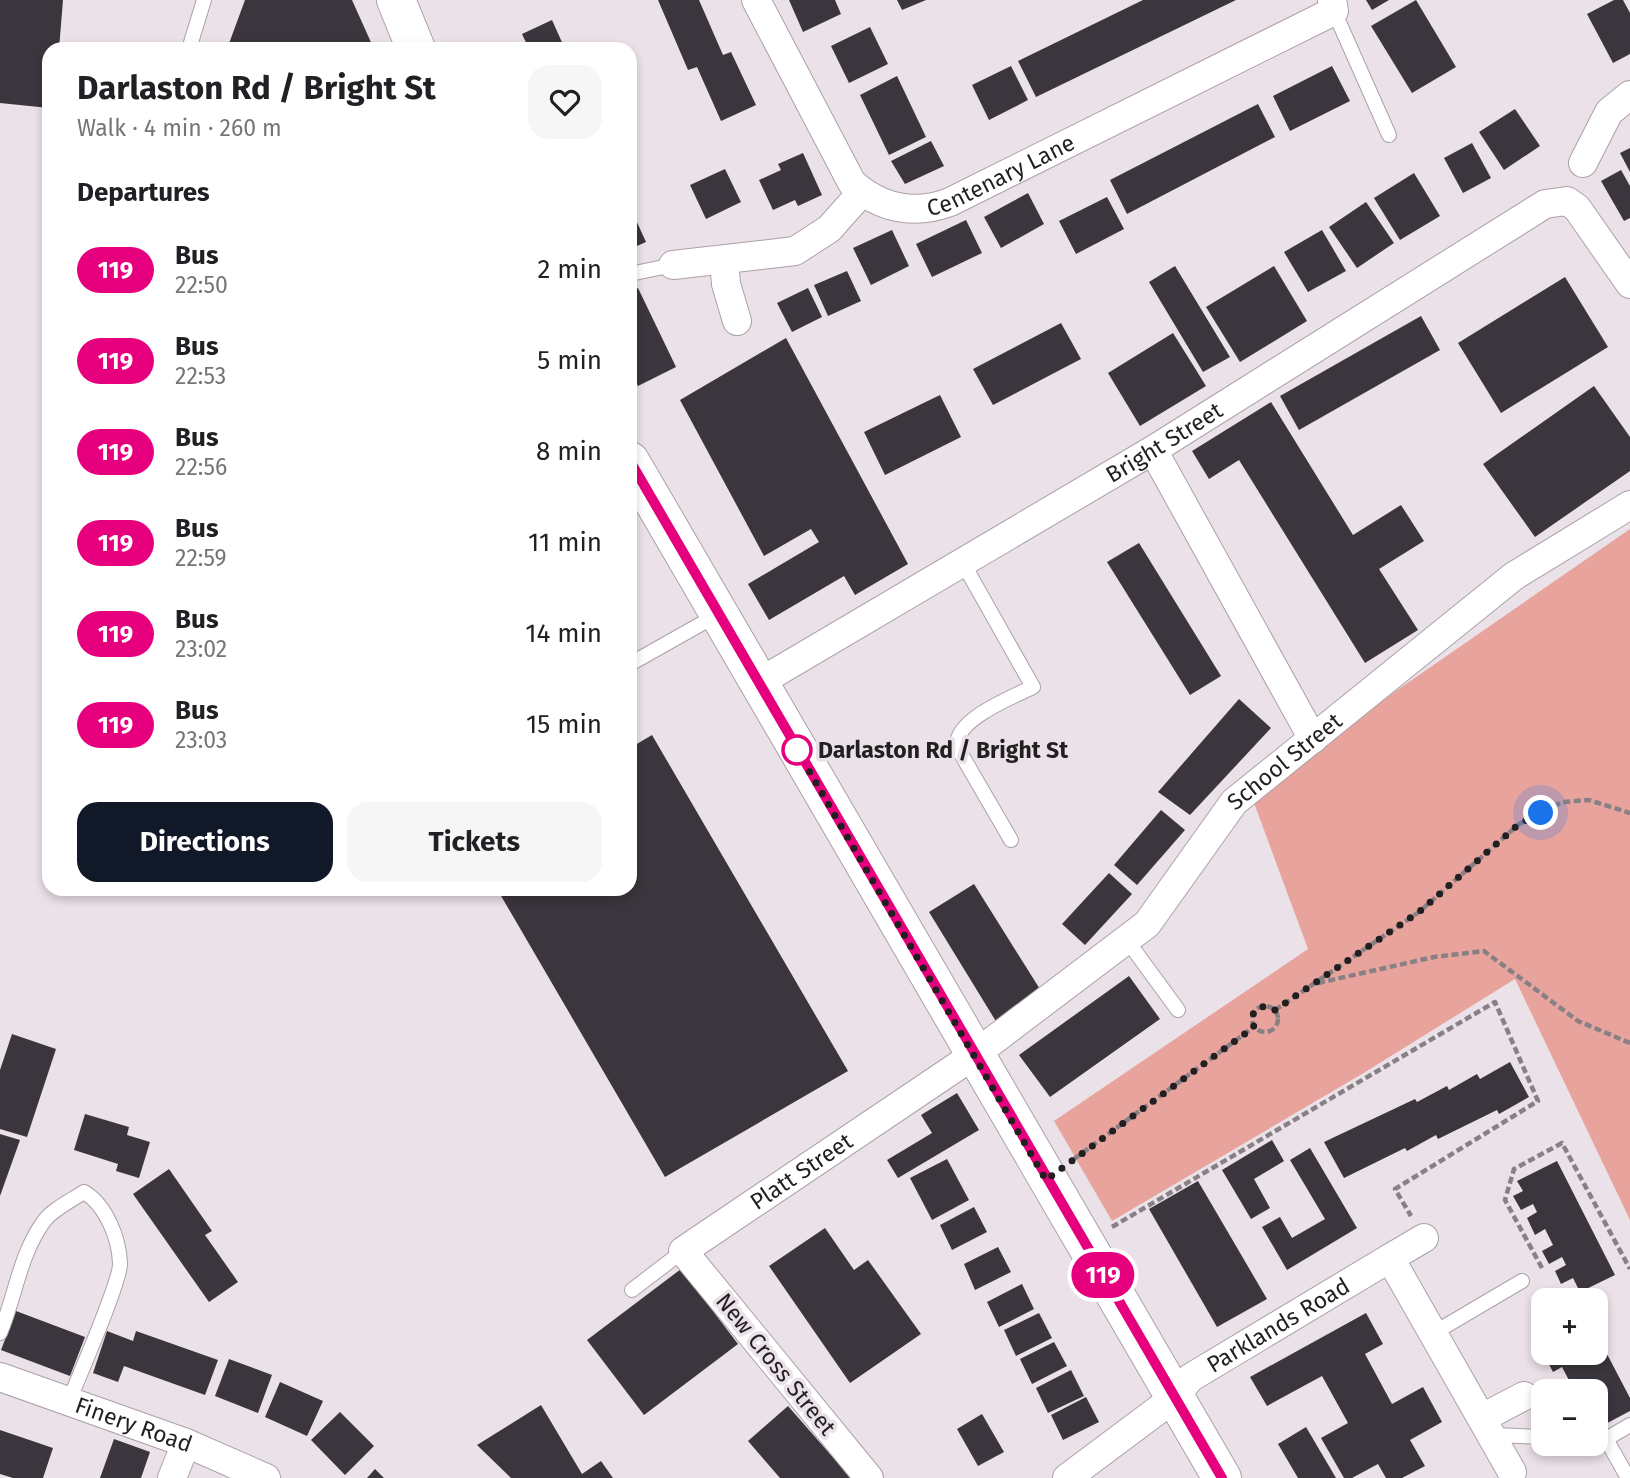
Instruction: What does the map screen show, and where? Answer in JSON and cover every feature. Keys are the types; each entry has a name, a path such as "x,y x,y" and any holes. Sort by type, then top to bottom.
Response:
{"main road":[{"path":"396,0 413,42"},
{"path":"637,473 1046,1180 1222,1478"}],"street":[{"name":"Centenary Lane","path":"756,0 842,168 863,192 892,207 914,210 934,208 1333,5"},
{"path":"1583,163 1609,111 1630,95"},
{"path":"673,265 795,251 829,229 863,192"},
{"name":"Bright Street","path":"758,683 1153,450 1545,204 1567,201 1577,208 1630,284"},
{"path":"724,261 726,284 737,321"},
{"path":"1153,450 1313,739"},
{"name":"School Street","path":"974,1055 1147,924 1234,802 1514,576 1630,505"},
{"name":"Platt Street","path":"683,1251 974,1055"},
{"name":"Parklands Road","path":"1067,1478 1174,1398 1190,1378 1424,1238"},
{"name":"New Cross Street","path":"683,1251 869,1478"},
{"path":"1390,1258 1512,1472"},
{"name":"Finery Road","path":"0,1377 186,1443 267,1478"},
{"path":"1487,1427 1524,1396"},
{"path":"172,1478 186,1443"}],"lane":[{"path":"191,42 204,0"},
{"name":"Centenary Lane","path":"1333,5 1389,135"},
{"path":"637,273 673,265"},
{"path":"963,563 1032,687 965,725 956,738 957,747 1011,840"},
{"path":"637,660 718,614"},
{"path":"1126,939 1178,1010"},
{"path":"0,1333 14,1295 18,1269 45,1219 84,1192 93,1197 112,1227 121,1265 69,1401"},
{"name":"Platt Street","path":"632,1290 683,1251"},
{"path":"1432,1334 1522,1281"},
{"path":"1608,1436 1630,1425"},
{"path":"1487,1427 1531,1435"},
{"path":"1608,1449 1628,1478"}],"path":[{"path":"1275,1010 1419,912 1519,824 1562,802 1589,800 1630,813"},
{"path":"1314,984 1434,957 1484,951 1503,962 1540,995 1578,1021 1630,1043"},
{"path":"1085,1243 1495,1002 1538,1101 1395,1189 1424,1238"},
{"path":"1260,1006 1275,1010 1276,1027 1270,1032 1254,1027 1251,1020 1253,1012 1260,1006"},
{"path":"1046,1180 1254,1027"},
{"path":"1522,1281 1542,1269 1505,1200 1514,1169 1562,1143 1630,1269"}],"shaded area":[{"path":"1630,529 1630,1220 1515,979 1362,1074 1112,1221 1054,1121 1308,949 1250,792"}],"building":[{"path":"0,0 63,0 60,42 42,42 42,107 0,103"},
{"path":"245,0 352,0 371,42 230,42"},
{"path":"658,0 699,0 723,55 731,52 756,105 721,121 697,67 688,70"},
{"path":"789,0 835,0 841,14 803,32"},
{"path":"897,0 926,0 902,10"},
{"path":"1143,0 1236,0 1036,97 1018,61"},
{"path":"1366,0 1389,0 1372,10"},
{"path":"1416,0 1456,67 1412,93 1371,26"},
{"path":"1614,0 1623,0 1630,13 1630,54 1613,63 1587,14"},
{"path":"552,20 562,42 526,42 522,34"},
{"path":"870,27 888,64 849,83 831,46"},
{"path":"1011,66 1028,100 989,120 972,85"},
{"path":"1332,66 1350,101 1290,131 1273,96"},
{"path":"897,76 926,137 889,155 860,95"},
{"path":"1258,104 1275,137 1127,214 1110,180"},
{"path":"1515,109 1540,146 1504,170 1479,132"},
{"path":"931,141 944,166 905,184 891,161"},
{"path":"1472,143 1491,178 1463,193 1444,158"},
{"path":"1630,148 1630,172 1620,153"},
{"path":"803,153 822,195 798,206 795,200 773,210 759,180 781,170 778,164"},
{"path":"725,169 741,202 706,219 690,185"},
{"path":"1621,170 1630,186 1630,218 1624,221 1601,181"},
{"path":"1414,173 1440,216 1400,240 1374,198"},
{"path":"1028,193 1044,224 1001,248 984,217"},
{"path":"1107,197 1124,229 1076,254 1059,221"},
{"path":"1366,202 1394,243 1357,268 1329,227"},
{"path":"966,220 982,253 932,277 916,244"},
{"path":"637,222 646,242 637,246"},
{"path":"892,230 909,266 871,285 853,248"},
{"path":"1322,230 1346,271 1308,292 1284,252"},
{"path":"1175,266 1230,357 1203,372 1149,282"},
{"path":"1274,266 1307,321 1240,362 1206,307"},
{"path":"847,271 861,301 828,316 814,285"},
{"path":"1565,277 1608,347 1501,413 1458,343"},
{"path":"637,288 676,367 638,386 637,384"},
{"path":"808,288 822,317 792,332 777,303"},
{"path":"1421,316 1440,350 1299,430 1280,396"},
{"path":"1061,323 1081,359 993,405 973,369"},
{"path":"1173,333 1206,386 1140,426 1108,373"},
{"path":"786,338 908,564 855,595 844,576 769,620 748,584 819,542 811,529 764,556 680,400"},
{"path":"1594,386 1630,437 1630,471 1535,537 1483,464"},
{"path":"940,395 961,437 885,475 864,432"},
{"path":"1271,402 1353,535 1401,505 1424,541 1379,569 1418,630 1365,663 1239,460 1209,479 1192,451"},
{"path":"1139,543 1221,676 1190,695 1107,562"},
{"path":"1239,699 1271,728 1190,815 1158,792"},
{"path":"652,735 848,1071 665,1177 501,896 637,896 637,744"},
{"path":"1161,810 1185,830 1137,885 1114,865"},
{"path":"1109,873 1132,894 1085,945 1062,924"},
{"path":"974,884 1043,994 997,1023 929,912"},
{"path":"1129,976 1160,1019 1050,1097 1019,1055"},
{"path":"12,1034 56,1049 27,1137 0,1129 0,1070"},
{"path":"1510,1062 1529,1097 1499,1114 1497,1110 1438,1139 1436,1135 1407,1151 1405,1148 1344,1178 1324,1142 1415,1099 1417,1102 1447,1086 1449,1090 1477,1074 1480,1079"},
{"path":"957,1093 979,1130 898,1178 887,1160 932,1133 921,1115"},
{"path":"85,1114 129,1127 127,1135 150,1142 139,1178 116,1171 118,1164 74,1150"},
{"path":"0,1134 20,1140 0,1196"},
{"path":"1272,1140 1284,1161 1254,1179 1270,1208 1251,1219 1222,1170"},
{"path":"1310,1148 1357,1228 1287,1270 1262,1227 1280,1217 1292,1238 1325,1219 1290,1160"},
{"path":"947,1159 969,1200 932,1220 910,1178"},
{"path":"1557,1161 1615,1275 1588,1288 1578,1288 1573,1278 1561,1284 1555,1271 1566,1265 1562,1257 1549,1264 1542,1251 1553,1245 1545,1229 1535,1235 1527,1218 1537,1212 1533,1204 1521,1210 1513,1196 1523,1191 1517,1181"},
{"path":"169,1169 212,1231 205,1235 238,1282 209,1302 133,1194"},
{"path":"1198,1181 1267,1299 1217,1327 1149,1209"},
{"path":"974,1207 987,1232 952,1250 940,1225"},
{"path":"825,1228 854,1270 868,1260 921,1334 850,1383 769,1266"},
{"path":"998,1247 1011,1272 975,1290 964,1264"},
{"path":"681,1269 738,1344 644,1415 587,1340"},
{"path":"1022,1284 1034,1309 999,1327 987,1302"},
{"path":"16,1311 85,1337 70,1376 1,1350"},
{"path":"1039,1313 1052,1338 1016,1356 1004,1330"},
{"path":"1366,1313 1383,1344 1365,1354 1392,1404 1423,1387 1442,1422 1410,1440 1425,1466 1402,1478 1386,1478 1378,1464 1352,1478 1344,1478 1321,1438 1348,1423 1322,1376 1267,1406 1250,1377"},
{"path":"107,1331 133,1341 136,1331 218,1360 205,1395 124,1366 118,1382 93,1373"},
{"path":"1054,1342 1067,1366 1032,1384 1020,1359"},
{"path":"1608,1356 1630,1398 1630,1411 1608,1423 1608,1379 1568,1379 1562,1367 1553,1372 1549,1365 1608,1365"},
{"path":"229,1359 272,1375 258,1413 215,1396"},
{"path":"1071,1370 1084,1396 1048,1413 1036,1388"},
{"path":"280,1382 323,1401 307,1436 265,1417"},
{"path":"1086,1397 1099,1422 1063,1440 1051,1415"},
{"path":"541,1405 582,1474 601,1461 613,1478 511,1478 477,1445"},
{"path":"788,1406 851,1478 780,1478 748,1441"},
{"path":"340,1412 374,1446 345,1475 311,1440"},
{"path":"982,1414 1004,1452 978,1466 957,1429"},
{"path":"1306,1427 1336,1478 1298,1478 1278,1444"},
{"path":"0,1430 53,1448 43,1478 13,1478 0,1474"},
{"path":"114,1439 150,1452 141,1478 100,1478"},
{"path":"375,1469 384,1478 367,1478"}],"bus line":[{"name":"119","path":"637,473 1046,1180 1222,1478"}],"place":[{"name":"Darlaston Rd / Bright St","path":"797,750"}],"route":[{"path":"797,750 1046,1180 1254,1027 1251,1020 1253,1012 1260,1006 1275,1010 1419,912 1519,824 1541,813"}]}
